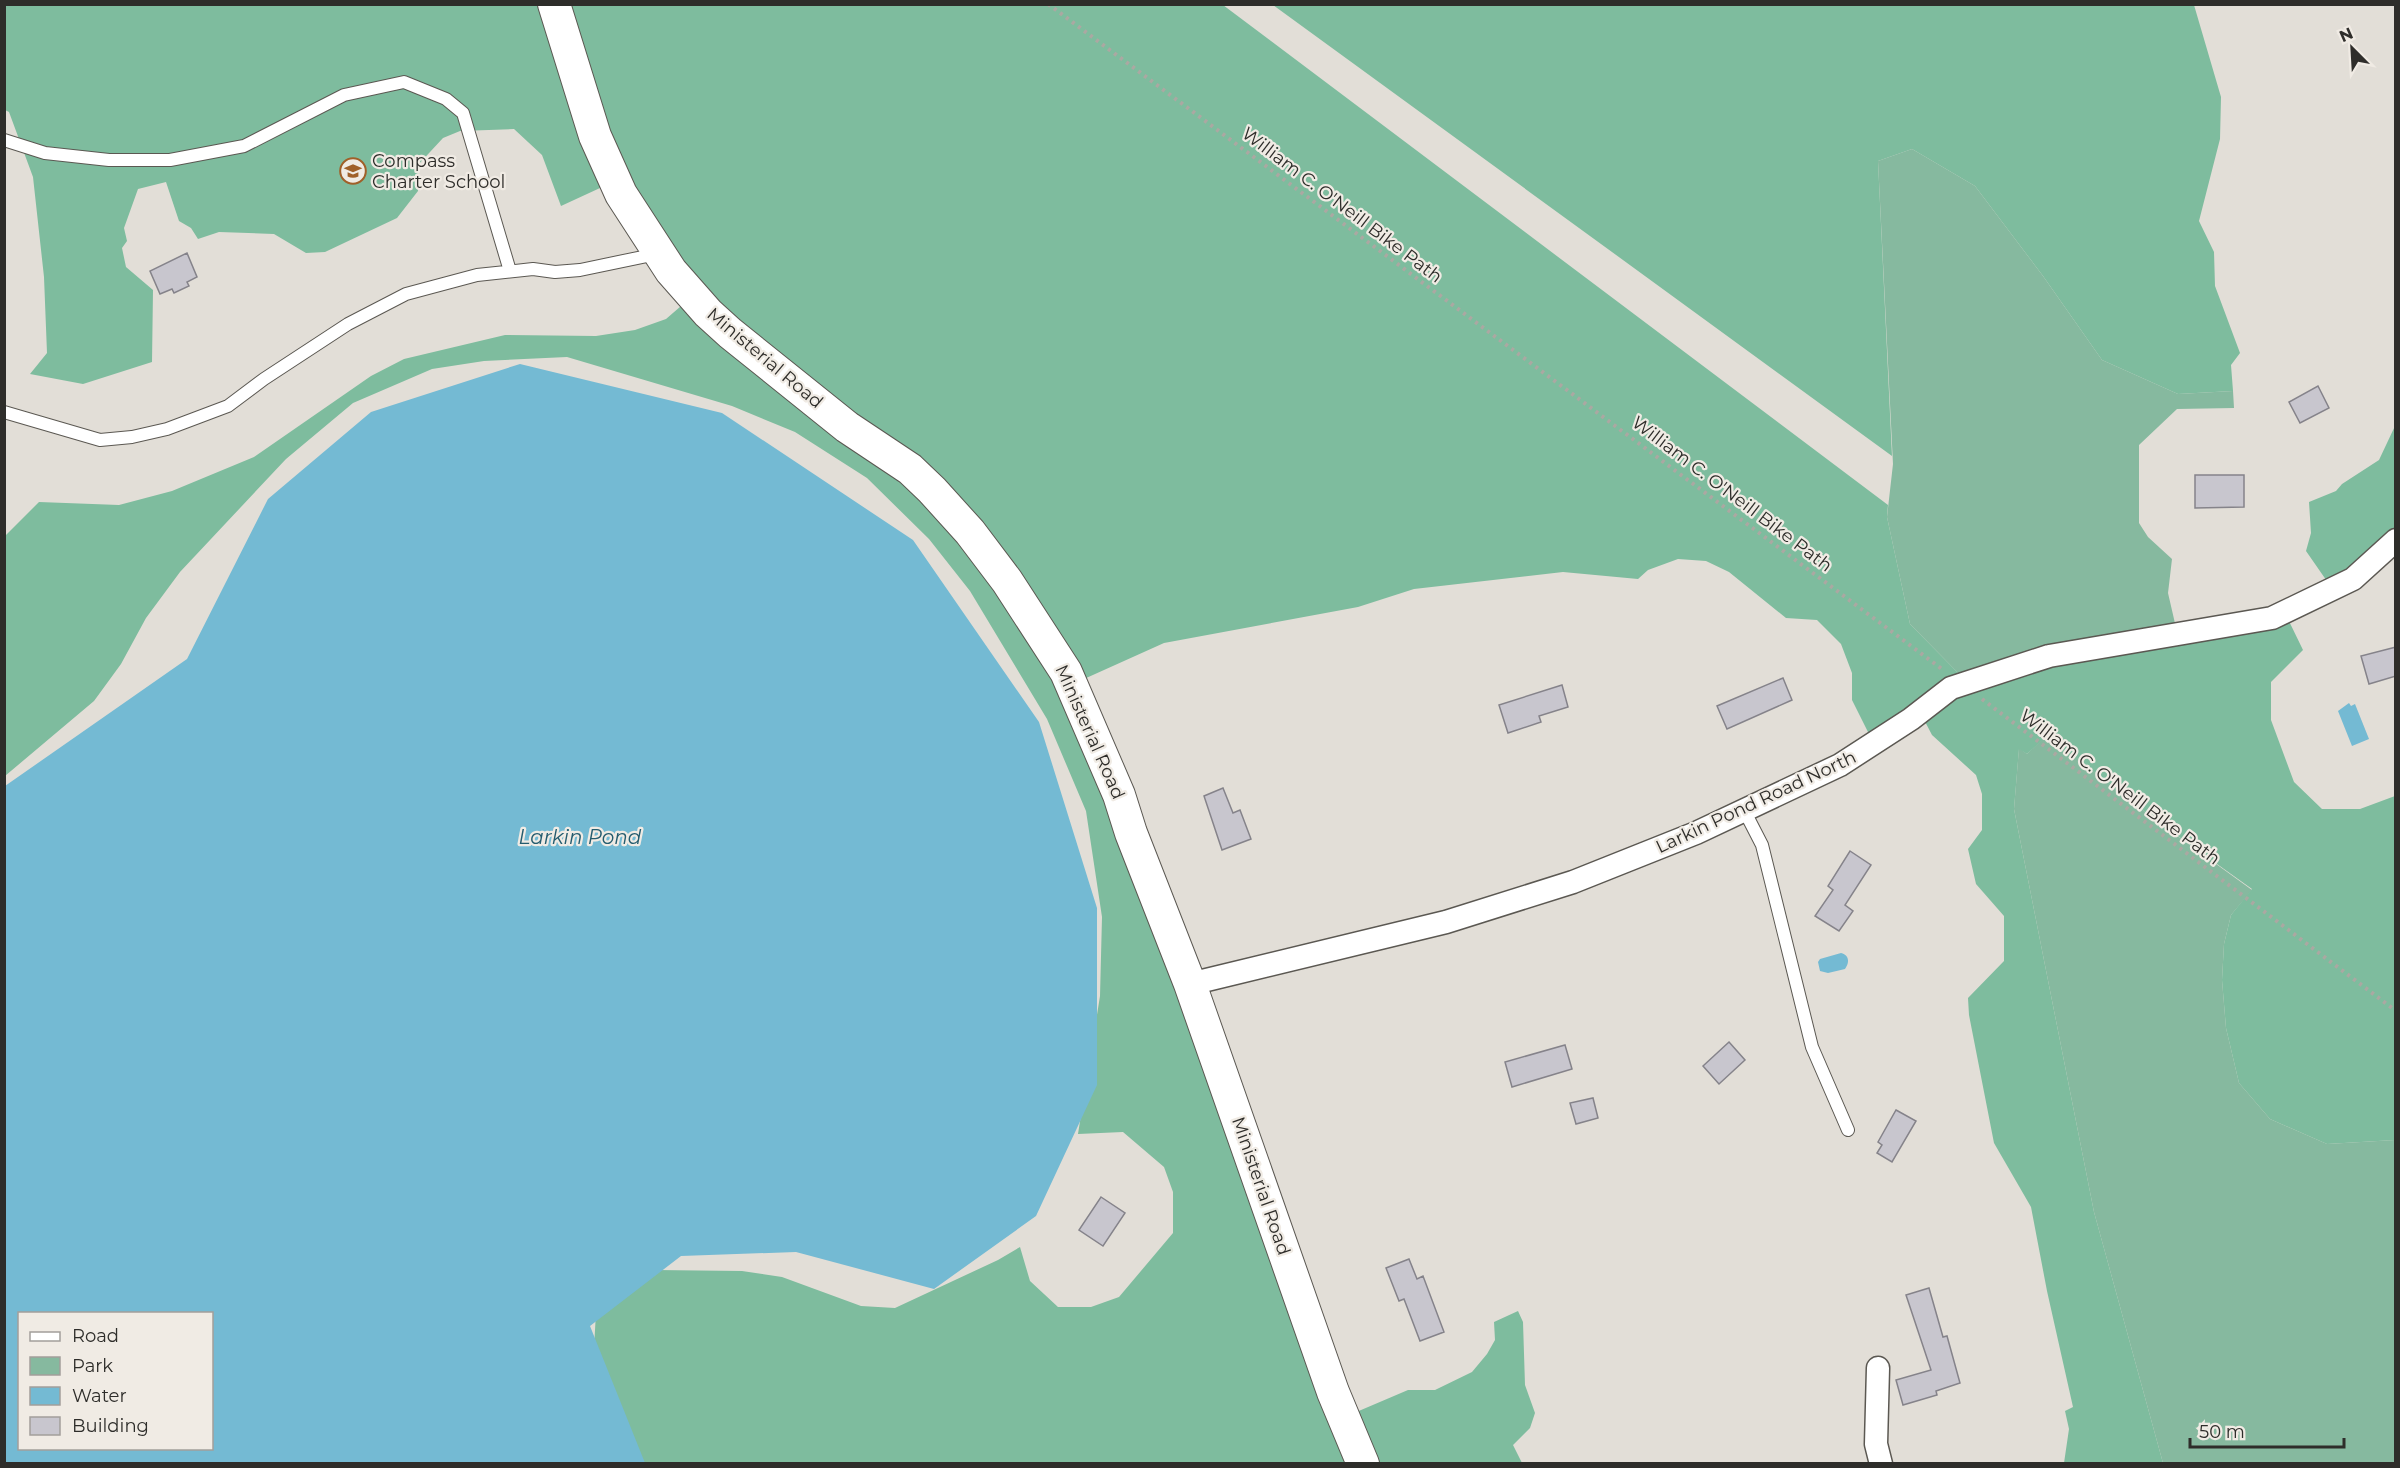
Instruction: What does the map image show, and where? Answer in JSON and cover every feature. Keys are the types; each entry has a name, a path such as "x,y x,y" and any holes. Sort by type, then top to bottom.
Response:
{"main road":[{"name":"Ministerial Road","path":"554,4 595,136 621,194 658,254 688,292 730,333 848,427 910,469 932,489 970,532 1006,581 1066,672 1119,795 1131,833 1190,984 1334,1392 1363,1464"}],"street":[{"name":"Larkin Pond Road North","path":"1190,984 1446,922 1573,882 1696,833 1840,765 1911,719 1951,688 2049,656 2272,618 2353,579 2396,540"},
{"path":"1878,1368 1876,1444 1881,1464"}],"lane":[{"path":"4,140 45,153 109,160 170,160 244,146 344,95 404,82 446,99 463,113 510,272"},
{"path":"4,412 100,440 132,437 167,429 228,406 282,366 348,324 406,294 477,275 533,269 555,272 580,270 658,254"},
{"path":"1744,810 1762,845 1812,1047 1848,1130"}],"path":[{"name":"William C. O'Neill Bike Path","path":"1048,4 1844,594 2396,1011"}],"green space":[{"path":"5,5 1223,5 1888,505 1887,517 1910,624 1970,685 2284,611 2303,650 2271,682 2271,720 2294,782 2322,809 2360,809 2395,796 2395,1140 2327,1144 2270,1119 2239,1083 2226,1028 2222,980 2224,944 2231,915 2252,889 2154,819 2048,735 2027,754 2019,749 2014,809 2094,1212 2163,1463 2064,1463 2069,1429 2065,1411 2073,1407 2031,1207 1994,1143 1969,1015 1968,998 2004,961 2004,916 1976,884 1968,849 1982,830 1982,794 1976,775 1932,735 1920,712 1876,739 1868,732 1852,700 1852,673 1841,644 1817,620 1786,618 1729,572 1706,561 1678,559 1648,570 1638,579 1563,572 1414,589 1358,607 1164,643 1084,679 1347,1416 1408,1390 1435,1390 1472,1372 1495,1340 1494,1322 1518,1311 1523,1322 1525,1385 1535,1413 1530,1428 1513,1445 1522,1463 642,1463 592,1385 596,1312 655,1270 742,1271 782,1277 861,1306 895,1308 998,1260 1020,1247 1030,1281 1058,1307 1091,1307 1119,1297 1173,1233 1173,1192 1164,1167 1123,1132 1078,1134 1100,996 1102,917 1086,811 1047,719 970,591 929,539 867,478 795,432 732,406 567,357 484,361 432,369 353,403 286,459 180,572 146,618 121,664 94,701 5,776 5,536 39,502 119,505 172,491 254,457 371,376 404,359 505,335 596,336 635,330 666,319 688,300 613,182 561,206 542,155 514,129 460,131 443,138 417,166 418,191 397,218 325,252 306,253 274,234 219,232 198,239 191,228 179,221 166,182 138,189 124,228 127,241 122,248 126,267 153,290 152,362 83,384 30,374 47,353 44,277 33,177 9,112 5,110"},
{"path":"1273,5 2194,5 2221,97 2220,139 2199,221 2214,252 2215,286 2240,353 2231,365 2233,391 2178,394 2102,360 2043,276 1975,186 1912,149 1878,161 1892,456"},
{"path":"1912,149 1975,186 2043,276 2102,360 2178,394 2233,391 2234,408 2177,409 2139,445 2139,523 2148,537 2172,559 2168,593 2177,632 1970,685 1910,624 1887,517 1893,464 1878,161"},
{"path":"2395,426 2395,545 2331,587 2306,551 2311,533 2309,502 2336,491 2342,484 2379,460"},
{"path":"2048,734 2154,819 2252,890 2231,915 2224,944 2222,980 2226,1028 2239,1083 2270,1119 2327,1144 2395,1140 2395,1463 2163,1463 2094,1212 2014,809 2019,748 2027,754"}],"water":[{"name":"Larkin Pond","path":"520,364 722,413 913,540 1039,722 1097,908 1097,1085 1036,1216 934,1289 796,1252 681,1256 590,1326 645,1463 5,1463 5,786 187,659 268,499 371,412"},
{"path":"2349,703 2351,706 2355,704 2369,739 2352,746 2338,711"},
{"path":"1841,953 1848,959 1845,969 1828,973 1820,971 1818,962 1820,959"}],"building":[{"path":"187,253 197,277 187,282 189,286 174,293 172,289 160,294 150,271"},
{"path":"2318,386 2329,408 2300,423 2289,402"},
{"path":"2195,475 2244,475 2244,507 2195,508"},
{"path":"2396,647 2396,676 2369,684 2361,656"},
{"path":"1783,678 1792,700 1727,729 1717,706"},
{"path":"1562,685 1568,707 1539,716 1541,722 1508,733 1499,705"},
{"path":"1223,788 1233,813 1240,810 1251,839 1222,850 1204,796"},
{"path":"1850,851 1871,865 1845,905 1853,911 1839,931 1815,916 1833,890 1828,886"},
{"path":"1729,1042 1745,1060 1719,1084 1703,1066"},
{"path":"1565,1045 1572,1069 1512,1087 1505,1062"},
{"path":"1593,1098 1598,1118 1576,1124 1570,1103"},
{"path":"1896,1110 1916,1121 1892,1162 1877,1153 1882,1145 1878,1142"},
{"path":"1101,1197 1125,1213 1103,1246 1079,1230"},
{"path":"1409,1259 1417,1279 1423,1276 1444,1332 1420,1341 1404,1299 1399,1301 1386,1268"},
{"path":"1929,1288 1943,1337 1947,1336 1960,1383 1936,1391 1937,1395 1903,1405 1896,1380 1931,1370 1906,1295"}],"place":[{"name":"Compass Charter School","path":"353,171"}]}
